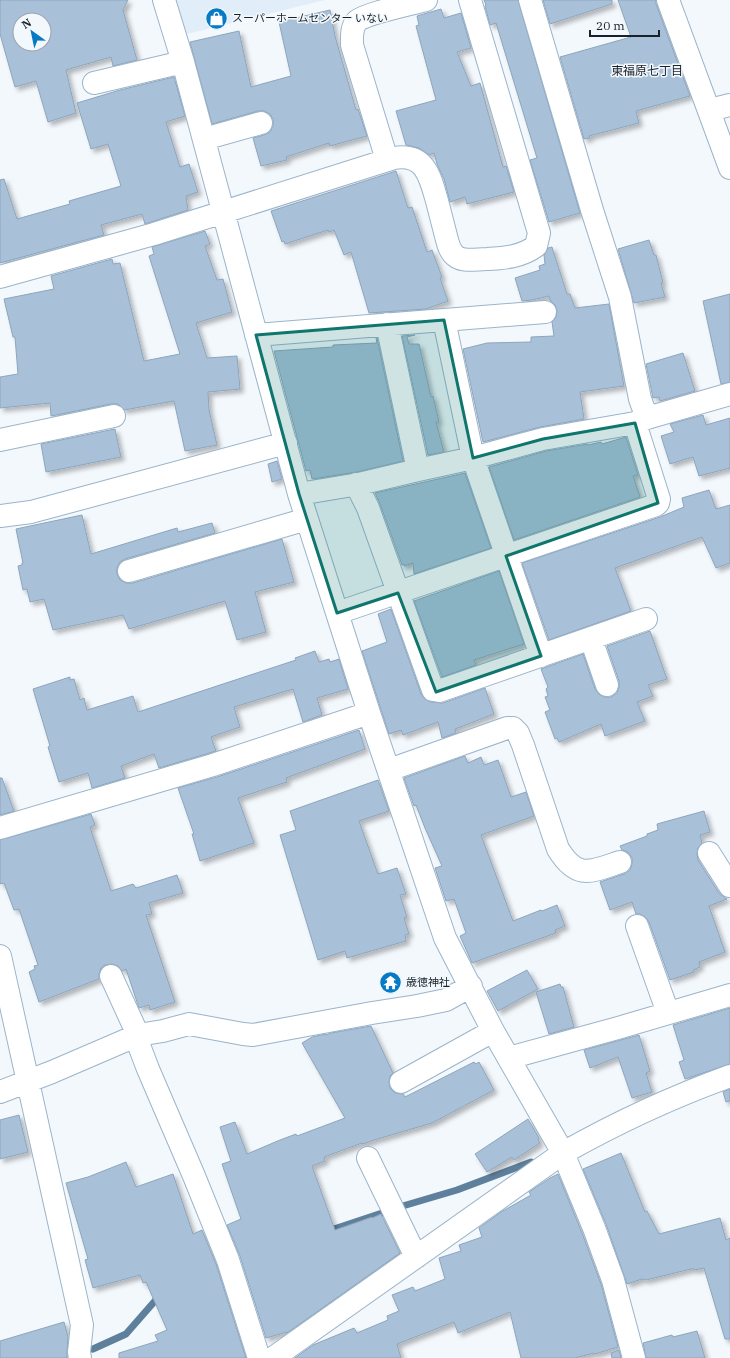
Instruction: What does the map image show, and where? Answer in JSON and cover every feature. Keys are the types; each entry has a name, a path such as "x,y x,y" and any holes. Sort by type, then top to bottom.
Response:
{"street":[{"path":"164,0 183,62 299,494 369,713 445,938 493,1031 563,1154 594,1228 613,1280 634,1358"},
{"path":"387,160 352,45 353,28 357,22 366,16 426,0"},
{"path":"0,277 154,234 387,160 404,156 412,158 423,165 431,180 448,245 455,257 462,260 505,258 521,255 536,246 539,233 470,0"},
{"path":"337,613 656,506 658,503 659,498 641,421 640,399 620,297 592,210 530,0"},
{"path":"668,0 720,108 730,168"},
{"path":"94,83 183,62"},
{"path":"204,139 261,122"},
{"path":"256,334 545,312"},
{"path":"444,320 473,458 540,656"},
{"path":"387,324 418,470"},
{"path":"299,494 356,484 473,458 543,439 641,421 730,394"},
{"path":"0,440 114,416"},
{"path":"0,516 31,512 286,444"},
{"path":"356,484 368,508 433,690 439,691 646,619"},
{"path":"130,571 307,519"},
{"path":"591,638 607,685"},
{"path":"0,828 213,764 369,713"},
{"path":"389,770 507,728 513,728 518,732 558,848 564,859 574,868 583,871 596,870 620,862"},
{"path":"709,853 730,886"},
{"path":"637,926 668,1013"},
{"path":"0,958 82,1325 79,1352 80,1358"},
{"path":"111,976 138,1035 140,1048 148,1069 228,1260 259,1358"},
{"path":"0,1092 138,1035 163,1031 190,1024 253,1035 446,1000 470,986"},
{"path":"509,1058 730,995"},
{"path":"401,1082 493,1031"},
{"path":"273,1358 563,1154 595,1135 662,1103 730,1076"},
{"path":"368,1158 416,1257"}],"highlighted area":[{"path":"444,320 473,458 543,439 635,423 658,503 506,556 541,656 436,692 398,593 337,613 299,494 256,335"}],"shaded area":[{"name":"スーパーホームセンター いない","path":"173,0 325,0 183,35"}],"building":[{"path":"0,0 128,0 123,10 137,60 113,66 111,57 66,70 76,113 48,122 36,81 15,87 0,34"},
{"path":"484,0 518,0 580,213 549,222 530,160 537,158 496,23 490,25"},
{"path":"543,0 612,0 612,4 550,24"},
{"path":"618,0 656,0 656,4 690,96 636,111 639,123 589,136 590,138 584,139 560,57 631,37"},
{"path":"441,9 444,18 461,13 471,48 457,52 471,86 480,83 503,167 506,166 514,192 467,204 465,197 450,202 444,179 434,153 429,155 419,148 406,145 396,111 436,100 416,26 419,25 417,16"},
{"path":"330,10 335,36 356,110 358,109 367,136 330,146 329,143 286,157 287,160 261,166 253,138 270,132 273,126 273,119 270,114 264,111 258,111 212,124 190,42 239,31 251,87 291,76 279,22"},
{"path":"174,77 185,116 166,122 180,167 189,164 198,192 186,196 188,210 145,224 142,214 101,225 104,235 0,263 0,180 4,179 17,219 70,204 69,201 121,186 108,144 91,149 77,103 120,90"},
{"path":"396,171 408,208 412,207 427,252 432,250 442,277 440,278 448,301 426,309 369,313 351,252 344,255 334,230 329,232 328,230 285,244 284,241 282,242 271,211"},
{"path":"205,231 210,244 205,246 217,280 223,279 232,312 196,323 207,358 237,356 240,389 208,392 209,410 217,445 185,451 174,401 124,410 118,404 111,404 51,416 50,403 0,408 0,377 18,374 15,337 13,337 4,299 54,289 51,276 112,259 113,264 120,263 144,361 180,354 149,256 154,254 152,247"},
{"path":"649,240 654,255 656,255 665,297 634,303 618,249"},
{"path":"552,247 567,294 570,294 575,308 609,304 624,386 580,392 584,419 540,427 483,442 463,349 487,343 531,342 531,337 554,336 552,322 556,317 557,311 549,296 522,301 515,278 540,270 539,266 545,264 544,255 548,248"},
{"path":"730,294 730,382 721,384 703,301"},
{"path":"415,335 407,337 409,344 419,344 431,397 433,396 439,422 436,422 444,452 428,455 402,336"},
{"path":"376,338 403,461 357,472 312,479 310,470 306,471 274,351 333,347 333,345 377,343"},
{"path":"683,353 695,391 660,401 659,397 653,398 646,364"},
{"path":"703,415 706,425 730,418 730,468 699,476 693,457 670,464 661,436 674,432 670,424"},
{"path":"115,429 121,457 46,472 41,444"},
{"path":"626,437 638,475 633,476 640,497 514,540 489,467 546,451 601,442 602,444"},
{"path":"277,461 282,479 272,482 268,464"},
{"path":"465,473 491,548 414,574 413,563 404,566 404,564 402,565 375,493"},
{"path":"709,490 716,509 730,505 730,563 716,568 702,537 615,568 631,611 549,640 522,563 660,517 684,507 682,498"},
{"path":"82,515 91,554 177,528 178,532 212,523 215,533 125,559 120,562 117,568 117,574 120,580 126,583 133,583 282,539 294,582 255,592 266,632 237,640 225,601 129,629 123,615 53,630 44,599 30,602 27,589 23,590 18,566 22,565 23,563 16,529"},
{"path":"499,571 524,644 474,660 476,665 442,677 414,601"},
{"path":"391,609 421,694 425,699 431,702 443,703 485,688 494,714 455,729 456,733 442,738 438,722 403,735 401,730 389,734 362,651 387,642 378,614"},
{"path":"650,631 667,679 648,685 653,696 637,702 645,721 605,736 601,724 559,742 557,738 555,739 545,712 550,710 545,697 548,696 546,689 548,687 541,669 583,654 595,689 604,697 611,697 617,693 619,681 607,646"},
{"path":"315,651 319,662 329,659 330,662 339,659 348,689 317,698 322,715 303,722 293,689 234,707 240,727 211,737 216,751 159,768 154,754 121,766 125,778 92,788 88,773 59,782 33,689 70,677 70,680 74,679 80,700 84,698 87,710 133,696 138,712 296,660 295,658"},
{"path":"359,730 365,749 286,778 287,782 238,798 254,843 200,861 192,834 194,834 178,788 217,777"},
{"path":"465,756 468,763 481,757 484,765 498,760 511,797 526,792 534,816 481,835 513,921 557,905 565,926 555,930 556,933 472,963 460,936 466,933 454,899 446,901 435,868 442,866 416,805 414,806 404,778"},
{"path":"0,778 2,778 14,811 0,815"},
{"path":"378,780 389,811 359,821 378,874 397,868 406,894 400,895 407,917 404,918 409,934 405,935 406,941 347,958 345,951 318,960 280,835 296,830 290,811"},
{"path":"704,811 710,832 700,835 702,843 698,848 697,854 698,860 719,893 727,899 709,906 725,952 699,962 700,967 693,970 694,972 670,980 649,922 645,917 640,914 636,914 632,902 610,910 600,882 624,874 630,870 632,858 628,852 622,850 620,846 647,836 647,834 658,830 657,824"},
{"path":"91,814 95,825 90,827 111,891 133,884 136,888 177,875 183,893 149,903 152,914 146,915 175,1002 150,1010 149,1005 139,1008 126,969 122,971 118,966 112,964 105,965 101,968 99,979 39,1002 29,972 35,969 34,966 38,965 19,909 14,910 4,883 0,884 0,840"},
{"path":"527,970 538,989 498,1011 487,991"},
{"path":"560,984 561,987 563,987 574,1027 549,1034 536,992"},
{"path":"730,1008 730,1064 685,1079 679,1062 684,1060 673,1025"},
{"path":"371,1026 393,1073 390,1076 389,1082 390,1088 395,1093 403,1094 405,1097 474,1062 476,1064 479,1062 494,1090 432,1123 363,1144 362,1143 324,1157 325,1161 312,1166 335,1230 381,1214 400,1253 287,1333 266,1338 240,1256 227,1225 241,1219 222,1164 231,1161 220,1127 235,1122 247,1154 296,1134 297,1136 345,1118 302,1043 312,1037"},
{"path":"639,1035 650,1071 646,1073 652,1092 632,1098 618,1057 590,1068 584,1050"},
{"path":"730,1089 730,1101 726,1102 723,1092"},
{"path":"19,1115 28,1152 0,1159 0,1120"},
{"path":"528,1119 539,1138 540,1143 514,1160 512,1157 487,1172 475,1154"},
{"path":"621,1153 645,1212 647,1211 659,1234 720,1218 726,1240 730,1238 730,1339 725,1339 704,1268 694,1270 691,1269 646,1280 642,1279 627,1284 606,1224 583,1169"},
{"path":"126,1162 136,1187 173,1174 193,1234 202,1230 216,1264 246,1358 119,1358 119,1353 158,1341 155,1335 167,1330 146,1282 143,1283 140,1275 93,1288 85,1260 88,1259 66,1183 88,1177"},
{"path":"558,1174 601,1284 618,1347 575,1358 521,1358 510,1312 458,1333 454,1322 397,1344 401,1358 295,1358 313,1345 354,1328 357,1333 388,1320 387,1316 399,1311 392,1295 413,1287 415,1291 445,1279 439,1258 461,1251 459,1245 482,1237 479,1228 501,1212 531,1195 529,1192"},
{"path":"64,1322 68,1337 67,1358 0,1358 0,1341"},
{"path":"697,1331 705,1358 646,1358 643,1343 672,1335 673,1337"},
{"path":"619,1350 621,1358 612,1358 611,1353"}],"waterway":[{"path":"396,1208 457,1190 531,1162"},
{"path":"325,1232 388,1211"},
{"path":"93,1349 126,1334 161,1294"}],"place":[{"name":"スーパーホームセンター いない","path":"216,18"},
{"name":"歳徳神社","path":"390,982"}],"district":[{"name":"東福原七丁目","path":"647,71"}]}
